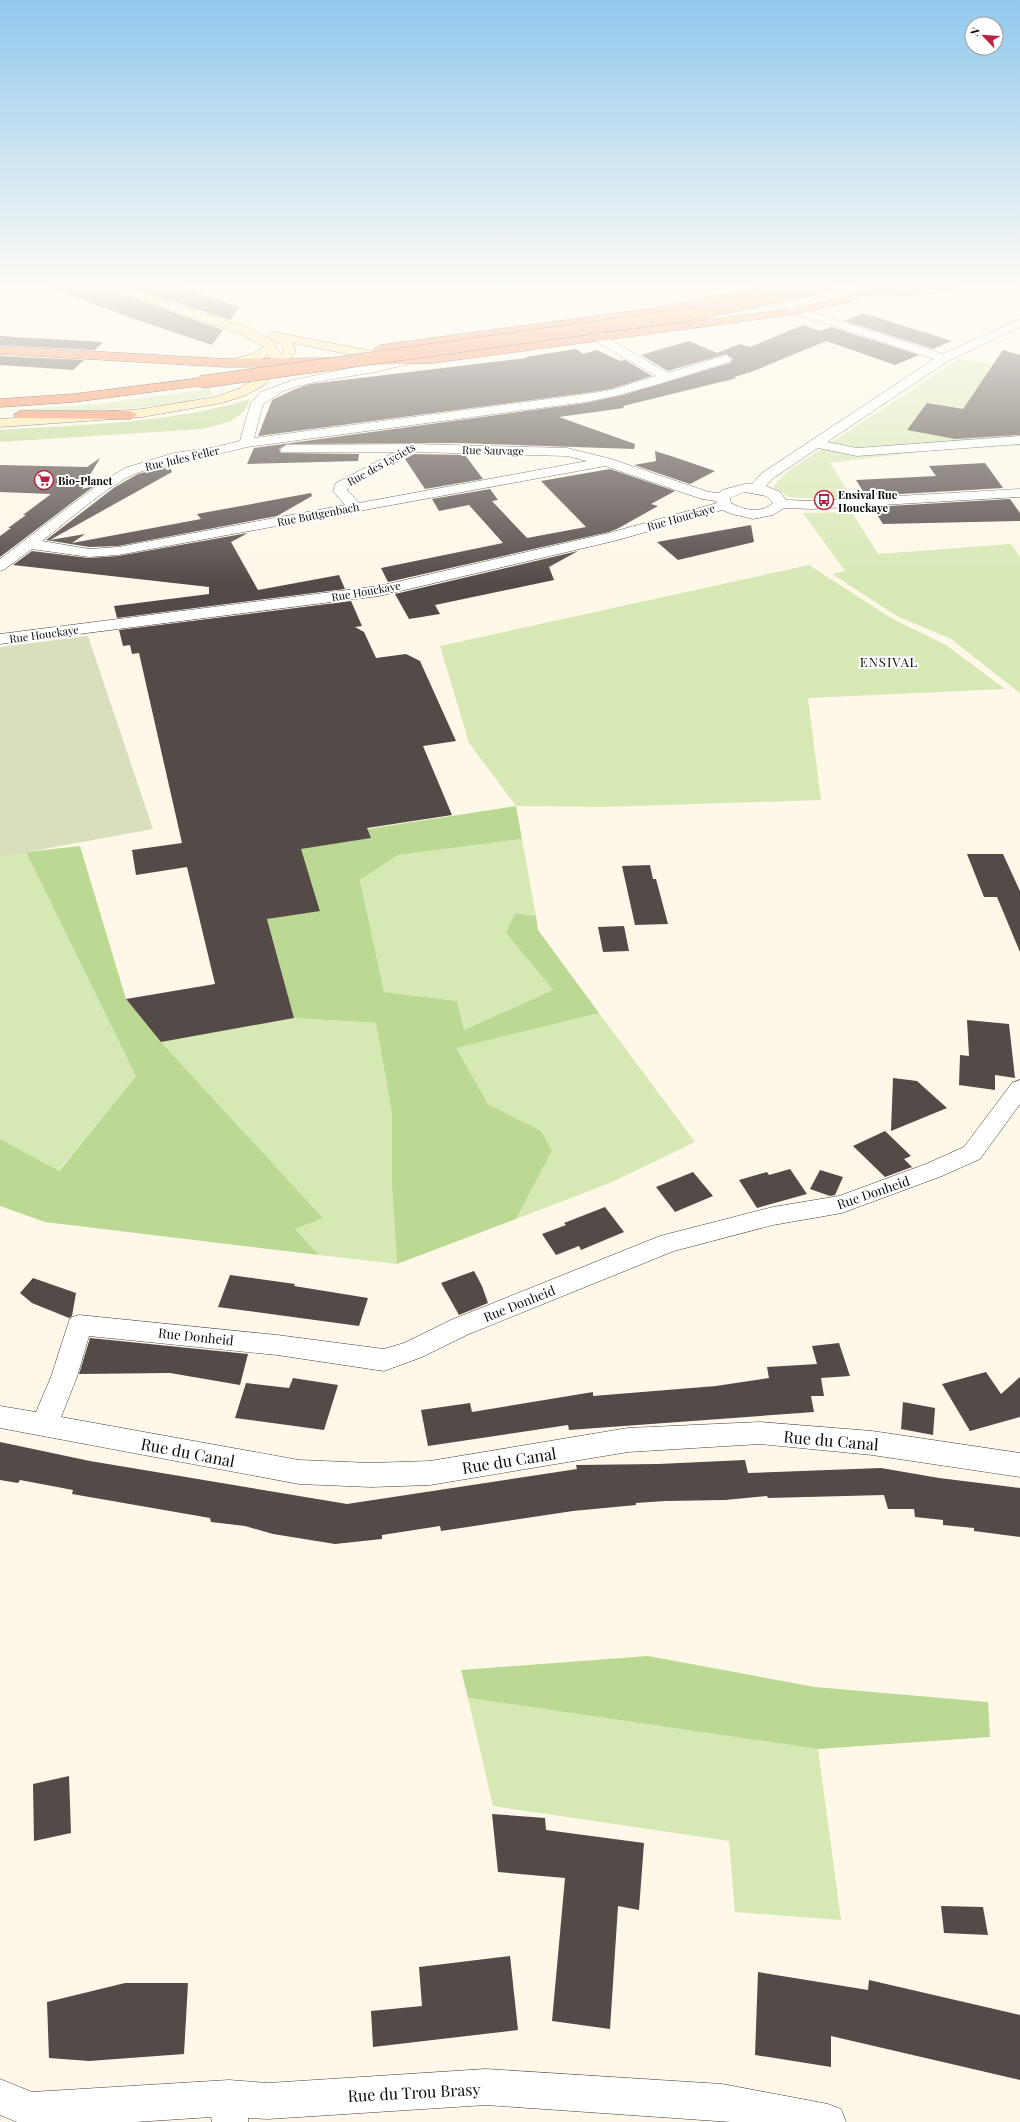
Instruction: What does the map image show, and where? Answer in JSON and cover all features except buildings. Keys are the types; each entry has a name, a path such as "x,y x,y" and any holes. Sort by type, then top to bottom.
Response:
{"highway":[{"path":"0,393 118,385"},
{"path":"0,403 74,398 154,385"},
{"path":"0,415 130,415"}],"street":[{"path":"0,423 130,415 200,405 233,396 254,385"},
{"path":"291,385 266,395 256,402 254,416 246,434 251,446 606,394 641,385"},
{"path":"780,504 779,499 775,495 756,489 767,476 904,385"},
{"name":"Rue des Lyciets","path":"354,507 340,491 342,486 412,448 463,414"},
{"path":"817,444 857,452 1020,440"},
{"name":"Rue Sauvage","path":"251,446 547,450 567,452 606,462 682,489 723,501"},
{"name":"Rue Jules Feller","path":"0,566 104,487 130,471 174,457 251,446"},
{"name":"Rue Buttgenbach","path":"29,544 103,553 606,462"},
{"name":"Rue Houckaye","path":"0,639 379,591 613,537 723,501 735,490 756,489"},
{"path":"723,501 739,512 760,514 770,512 780,504 812,505 1020,493"},
{"name":"Rue Donheid","path":"44,1424 64,1377 79,1325 277,1344 384,1360 413,1350 460,1327 669,1243 773,1216 842,1204 934,1170 972,1153 1020,1088"},
{"name":"Rue du Canal","path":"0,1417 299,1472 320,1473 371,1475 430,1473 628,1440 760,1433 872,1443 1020,1465"},
{"name":"Rue du Trou Brasy","path":"0,2097 32,2110 230,2110 268,2101 486,2087 722,2102 828,2122"}],"green space":[{"path":"919,385 1020,385 1020,446 937,450 830,463 853,499 789,497 773,487 788,471"},
{"path":"210,389 213,395 187,401 135,408 82,411 2,411 96,404"},
{"path":"250,399 245,411 229,422 202,429 0,442 0,430 126,422 189,414"},
{"path":"852,512 878,554 1011,544 1020,557 1020,693 951,639 897,616 832,574 845,571 803,513"},
{"path":"809,565 891,618 946,645 1005,689 808,698 821,800 603,807 516,806 469,743 440,646"},
{"path":"88,636 153,829 0,857 0,647"},
{"path":"516,806 522,839 398,855 360,880 384,992 457,1001 464,1030 553,990 506,933 515,913 536,916 538,930 599,1013 456,1048 488,1104 541,1131 552,1151 516,1219 397,1264 392,1187 392,1114 376,1023 294,1018 267,919 320,910 308,872 250,857 370,838 367,829"},
{"path":"522,839 536,916 515,913 506,933 553,990 464,1030 457,1001 384,992 360,880 398,855"},
{"path":"80,846 126,999 161,1042 323,1218 295,1229 319,1255 45,1222 0,1206 0,1139 59,1171 136,1076 26,852"},
{"path":"26,852 136,1076 58,1171 0,1139 0,857"},
{"path":"599,1013 695,1142 610,1183 516,1219 552,1151 540,1131 488,1104 455,1048"},
{"path":"294,1018 376,1023 392,1114 392,1187 397,1264 319,1255 295,1229 323,1218 161,1042"},
{"path":"648,1656 815,1687 988,1702 990,1737 818,1749 468,1698 461,1670"},
{"path":"468,1698 818,1749 841,1920 735,1912 729,1841 493,1806"}],"place":[{"name":"Bio-Planet","path":"44,480"},
{"name":"Ensival Rue Houckaye","path":"824,500"}],"district":[{"name":"ENSIVAL","path":"889,661"}]}
